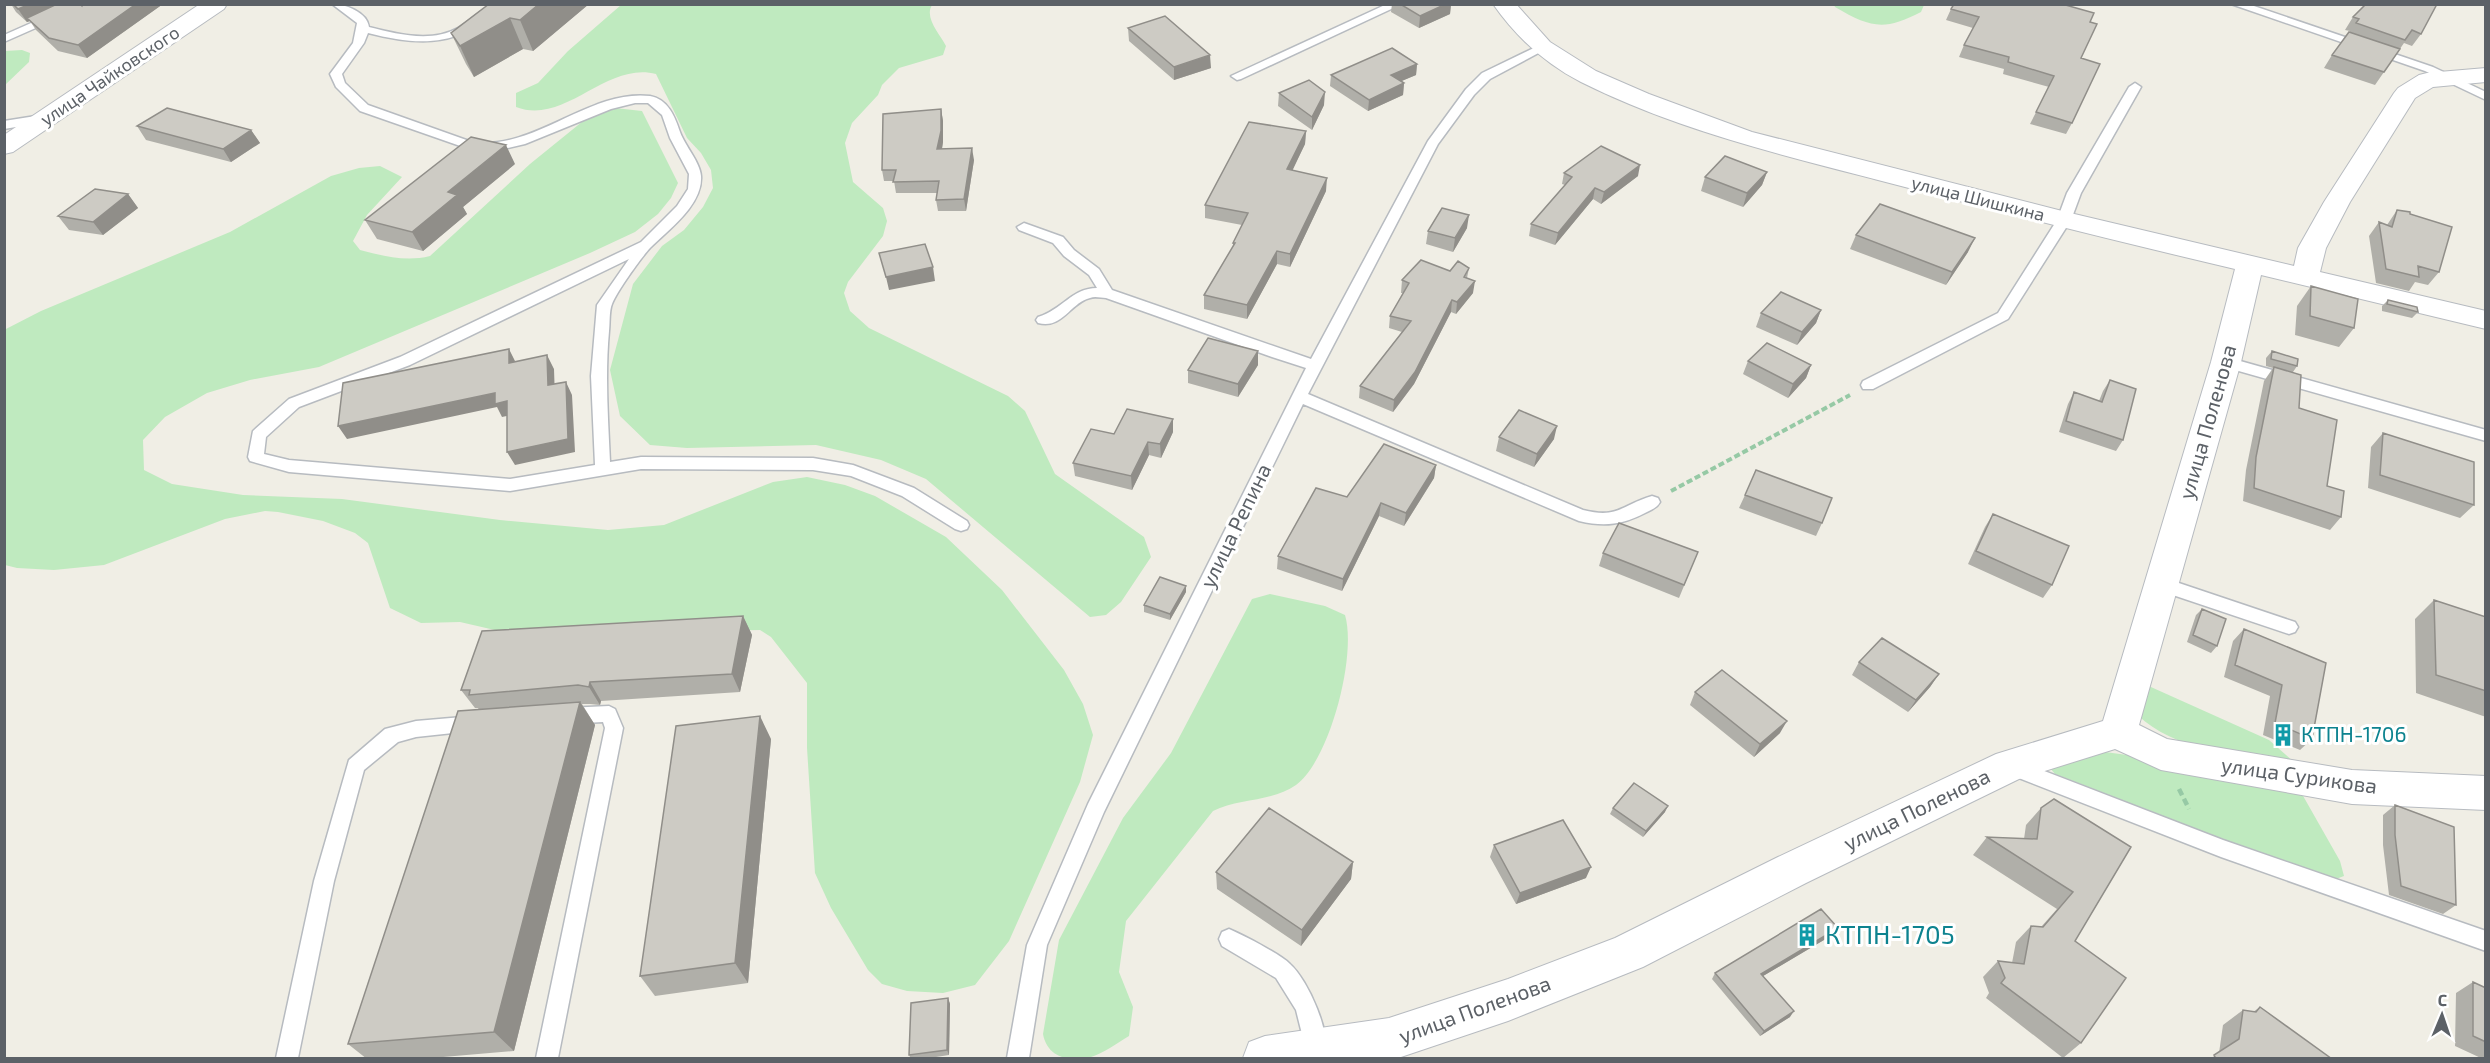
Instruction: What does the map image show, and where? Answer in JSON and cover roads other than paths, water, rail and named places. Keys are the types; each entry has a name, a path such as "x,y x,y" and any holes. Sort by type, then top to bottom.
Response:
{"street":[{"name":"улица Шишкина","path":"1504,4 1542,47 1588,76 1640,99 1743,137 2064,220 2486,320"},
{"name":"улица Чайковского","path":"4,147 212,5"},
{"path":"2305,277 2312,248 2337,202 2406,93 2427,80 2486,75"},
{"name":"улица Поленова","path":"1265,1059 1389,1040 1508,1000 1628,953 1792,870 2009,766 2118,732 2226,362 2250,265"},
{"name":"улица Сурикова","path":"2118,732 2161,754 2352,787 2486,793"}],"lane":[{"path":"4,39 85,4"},
{"path":"337,4 363,22 365,29 362,38 339,67 336,74 340,84 364,108 471,145 490,148 520,141 607,106 635,99 651,100 668,112 676,138 695,174 694,189 682,208 646,245 604,305 598,376 603,470"},
{"path":"436,37 459,32 498,4"},
{"path":"1237,76 1397,4"},
{"path":"2236,4 2407,61 2486,97"},
{"path":"365,29 402,37 466,39 497,21"},
{"name":"улица Репина","path":"1018,1059 1037,945 1041,935 1095,810 1315,364 1432,144 1470,92 1486,76 1542,47"},
{"path":"1868,385 2003,316 2064,220 2074,193 2135,87"},
{"path":"4,125 46,119"},
{"path":"1024,227 1058,240 1094,272 1107,293"},
{"path":"646,245 405,361 294,404 258,435 256,457 289,466 510,485 641,464 813,464 853,471 908,492 961,525"},
{"path":"1043,320 1053,318 1086,293 1107,293 1277,354 1315,364"},
{"path":"2226,362 2486,436"},
{"path":"1300,397 1588,518 1617,521 1652,501"},
{"path":"2161,584 2289,627"},
{"path":"544,718 609,714 614,728 547,1059"},
{"path":"287,1059 324,881 356,766 392,735 416,729 497,722"},
{"path":"2009,766 2220,849 2486,941"},
{"path":"1229,939 1283,972 1306,1006 1316,1051"}],"place":[{"name":"КТПН-1706","path":"2283,735"},
{"name":"КТПН-1705","path":"1807,935"}]}
